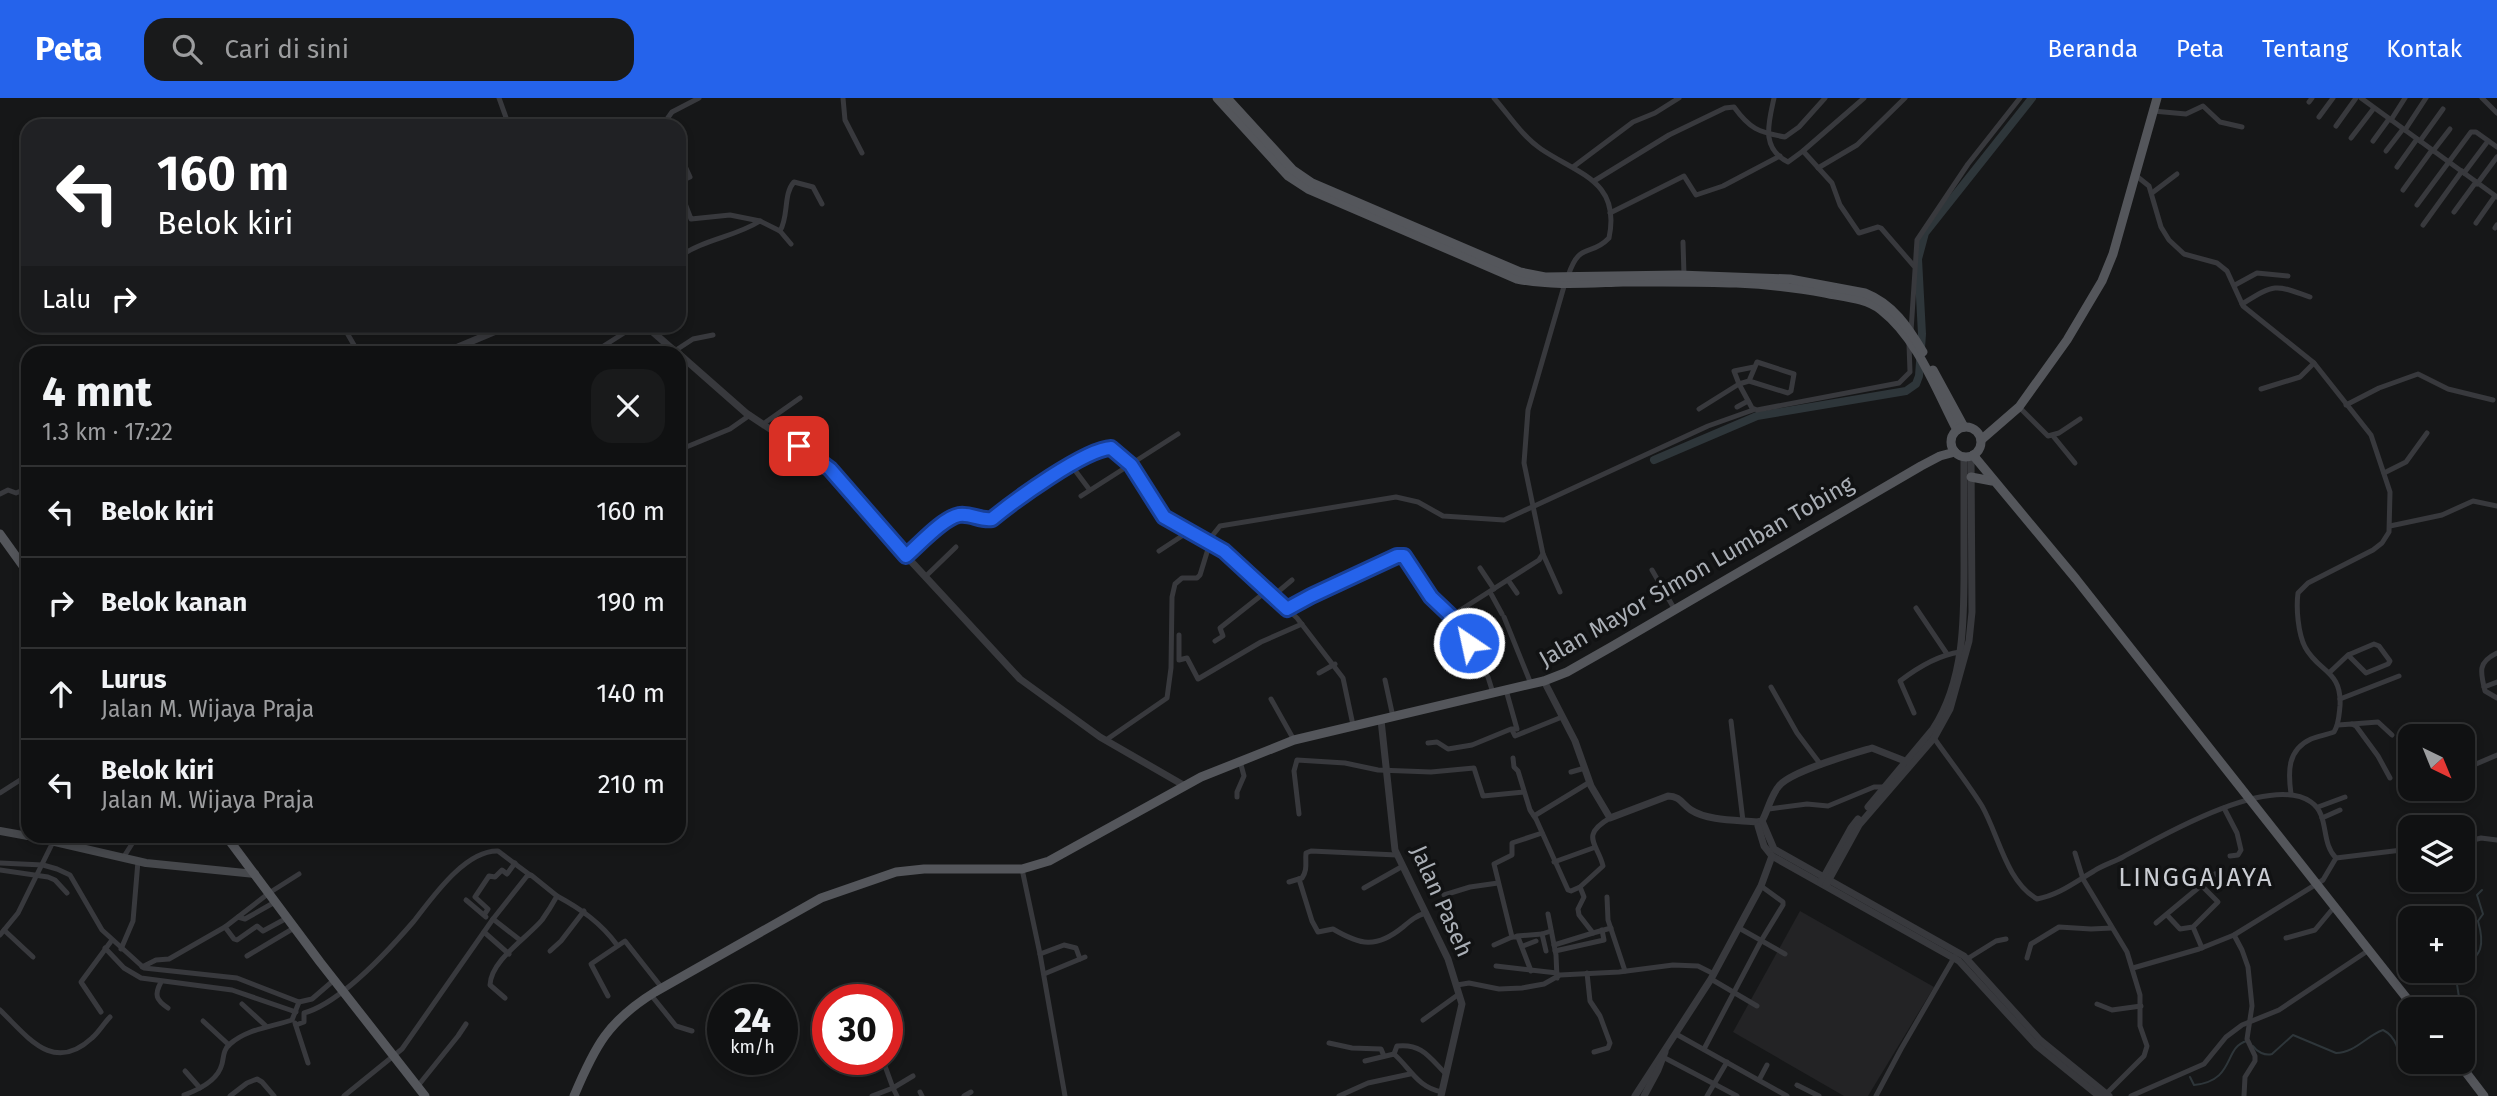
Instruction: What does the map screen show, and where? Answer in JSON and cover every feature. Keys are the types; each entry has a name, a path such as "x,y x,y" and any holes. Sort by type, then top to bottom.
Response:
{"main road":[{"path":"1217,98 1293,170 1312,183 1517,279 1545,284 1567,279 1660,278 1786,286 1862,300 1878,308 1911,337"},
{"path":"1227,98 1256,134"},
{"path":"1971,451 2019,407 2067,340 2102,281 2113,254 2157,98"},
{"path":"1660,278 1684,275 1790,279 1865,293 1885,303 1911,337 1965,429 1971,451 1993,482 2076,579 2406,997"},
{"path":"1965,429 1998,424"},
{"name":"Jalan Mayor Simon Lumban Tobing","path":"1940,456 1965,429"},
{"path":"1951,442 1971,451"},
{"name":"Jalan Mayor Simon Lumban Tobing","path":"574,1096 589,1059 602,1038 631,1009 821,898 896,872 924,869 1022,869 1049,861 1185,786 1293,740 1544,681 1567,672 1940,456 1971,451"},
{"path":"1971,477 1993,482"},
{"path":"0,534 21,563"},
{"path":"0,831 21,835"},
{"path":"57,843 138,861 255,874"},
{"path":"231,843 425,1096"},
{"path":"2467,1074 2484,1096"}],"street":[{"path":"499,98 506,119"},
{"path":"667,119 672,112 699,98"},
{"path":"843,98 845,120 862,153"},
{"path":"1494,98 1524,134 1541,149 1594,181 1605,195 1611,213 1609,238 1603,244 1575,257 1528,410 1524,463 1544,554 1560,592"},
{"path":"1573,167 1633,122 1655,113 1679,98"},
{"path":"1774,98 1767,133 1780,156 1786,161 1791,161 1864,98"},
{"path":"1594,181 1669,135 1725,108 1734,107 1747,124 1785,137 1825,98"},
{"path":"1818,168 1857,145 1905,98"},
{"path":"1302,624 1261,642 1198,679 1187,658 1179,660 1172,597 1175,584 1182,578 1196,578 1200,575 1214,532 1220,526 1396,497 1418,502 1443,516 1493,521 1516,516 1736,414 1899,383 1910,372 1915,249 1922,231 1968,164 2020,98"},
{"path":"2319,117 2333,98"},
{"path":"2336,126 2358,98 2374,108 2496,194 2476,223"},
{"path":"2373,141 2405,98"},
{"path":"2386,151 2426,98"},
{"path":"2482,98 2497,113"},
{"path":"2153,111 2186,114 2202,106 2220,122 2242,127"},
{"path":"2351,138 2374,108"},
{"path":"2397,167 2442,109"},
{"path":"2403,190 2449,129"},
{"path":"2417,205 2472,132 2497,147"},
{"path":"2423,225 2488,141"},
{"path":"1803,151 1832,183 1844,213 1859,233 1881,228 1915,267"},
{"path":"1611,213 1684,177 1694,195 1718,188 1780,156"},
{"path":"2454,212 2497,157"},
{"path":"2134,174 2147,183 2161,228 2169,240 2183,254 2217,263 2227,271 2242,304 2314,363 2370,431 2390,492 2390,526 2382,543 2308,583 2298,593 2297,609 2303,642 2310,654 2330,672 2339,686 2340,699 2334,732 2305,743 2291,759 2288,769 2291,794"},
{"path":"2152,193 2177,174"},
{"path":"780,231 786,221 789,189 794,182 813,187 822,204"},
{"path":"686,206 691,219 730,215 760,221 780,231 791,244"},
{"path":"1628,206 1630,214"},
{"path":"686,252 760,221"},
{"path":"1683,242 1684,275"},
{"path":"2235,285 2257,273 2288,276"},
{"path":"2242,304 2270,287 2282,287 2310,297"},
{"path":"467,346 494,333"},
{"path":"604,346 624,333"},
{"path":"654,333 667,346"},
{"path":"684,346 694,339 713,334"},
{"path":"686,362 750,415 830,469 1020,679 1106,740 1185,786"},
{"path":"1699,409 1739,384 1749,381 1788,393 1791,391 1794,373 1757,362 1749,381"},
{"path":"2261,389 2300,377 2314,363"},
{"path":"1753,410 1734,371 1754,367"},
{"path":"2346,405 2379,388 2418,374 2448,389 2493,400"},
{"path":"763,424 800,398"},
{"path":"1737,407 1748,401"},
{"path":"2019,407 2048,436 2053,436 2080,419"},
{"path":"686,447 730,429 750,415"},
{"path":"2384,473 2406,462 2427,433"},
{"path":"1081,496 1178,434"},
{"path":"2053,436 2075,463"},
{"path":"906,556 950,518 960,514 992,519 1071,465 1099,449 1111,448 1131,465 1164,517 1224,551 1302,624 1335,664 1347,689 1353,725"},
{"path":"1769,809 1807,804 1828,806 1874,787 1889,785 1934,738 1947,719 1968,611 1971,451"},
{"path":"1825,881 1859,825 1942,714 1955,683 1969,640 1971,451"},
{"path":"1071,465 1089,489"},
{"path":"0,494 8,490 21,492"},
{"path":"2390,526 2442,515 2473,501 2497,506"},
{"path":"1159,551 1188,532"},
{"path":"925,577 956,547"},
{"path":"1451,616 1539,560 1544,554"},
{"path":"1287,609 1397,556 1404,556 1431,597 1451,616 1488,677 1493,693"},
{"path":"1480,568 1503,615 1531,684"},
{"path":"1652,570 1675,610"},
{"path":"1273,596 1292,580"},
{"path":"1508,580 1517,593"},
{"path":"1215,641 1223,636 1221,627 1268,590"},
{"path":"1916,608 1947,654"},
{"path":"1106,740 1167,698 1176,641"},
{"path":"2330,672 2348,654 2374,644 2379,646 2390,661 2366,673 2348,654"},
{"path":"1914,713 1900,681 1947,654 1960,652"},
{"path":"2497,653 2483,661 2484,687 2487,693 2497,698"},
{"path":"1320,673 1335,664"},
{"path":"2340,699 2399,676"},
{"path":"1385,680 1393,717"},
{"path":"1544,681 1575,741 1602,807 1610,818"},
{"path":"2484,687 2497,682"},
{"path":"1772,687 1797,733 1821,765"},
{"path":"1428,743 1437,742 1448,749 1472,744 1518,727 1506,690"},
{"path":"1271,699 1293,740"},
{"path":"1512,730 1515,736 1562,717"},
{"name":"Jalan Paseh","path":"1381,720 1397,855 1426,913 1457,985 1462,1004 1442,1094"},
{"path":"1731,721 1743,821"},
{"path":"2337,725 2378,722 2392,735"},
{"path":"2352,724 2362,734 2390,778"},
{"path":"1934,738 1981,806 2005,854 2012,876 2027,893 2037,899 2083,879 2167,832 2224,808 2251,800 2291,794 2318,807 2327,846 2336,858"},
{"path":"1825,881 1772,856 1762,840 1759,821 1769,809 1779,786 1793,776 1872,748 1905,761"},
{"path":"2475,764 2497,755"},
{"path":"1513,758 1530,810 1568,890 1571,891 1580,887 1603,866 1593,848 1592,838 1598,826 1610,818 1668,796 1676,796 1696,812 1712,817 1759,821"},
{"path":"1299,814 1294,771 1297,760 1431,772 1474,768 1483,796 1524,792"},
{"path":"1237,797 1244,776 1240,761"},
{"path":"1570,772 1585,768"},
{"path":"0,793 21,780"},
{"path":"1534,816 1590,782"},
{"path":"2318,807 2344,797"},
{"path":"2224,808 2237,833 2241,850 2238,855 2230,856"},
{"path":"2322,818 2340,810"},
{"path":"1759,821 1774,849 1956,956 1967,959 2040,1040 2105,1095"},
{"path":"1531,971 1523,946 1514,937 1498,883 1495,862 1512,855 1512,843 1542,833"},
{"path":"2475,840 2497,840"},
{"path":"33,957 2,932 18,913 53,843"},
{"path":"123,858 133,843"},
{"path":"1554,862 1593,848"},
{"path":"2336,858 2398,850"},
{"path":"108,944 121,949 149,970 237,978 296,1012 304,1022 304,1013 320,1008 394,942 452,875 498,851 556,896 584,911 617,945"},
{"path":"1289,881 1299,879 1306,872 1307,853 1311,851 1397,855"},
{"path":"2075,853 2083,879 2120,937 2133,968 2141,1006 2140,1026 2147,1051 2105,1095"},
{"path":"1644,1096 1665,1048 1712,976 1739,928 1761,886 1772,856"},
{"path":"2133,968 2200,949 2234,935 2317,884 2329,873 2336,858"},
{"path":"121,949 133,920 138,861"},
{"path":"0,863 40,870 55,880 66,893"},
{"path":"484,915 488,909 475,897 489,876 495,877 501,870 507,874 515,863"},
{"path":"1364,888 1403,866"},
{"path":"0,870 57,869 70,876 124,968 141,978 232,990 296,1012"},
{"path":"1022,869 1065,1096"},
{"path":"142,967 156,960 169,959 226,927 269,893 299,874"},
{"path":"2157,922 2215,874"},
{"path":"344,1096 394,1058 492,920 530,875"},
{"path":"2167,915 2180,929 2192,927 2218,902 2194,878"},
{"path":"1299,879 1318,932 1333,929 1354,940 1372,943 1426,913"},
{"path":"1444,895 1470,887 1498,883"},
{"path":"1704,1049 1761,940 1784,903 1761,886"},
{"path":"1580,887 1584,897 1578,907 1579,915 1593,933"},
{"path":"505,998 490,982 498,966 540,922 556,896"},
{"path":"1607,897 1608,920 1625,971"},
{"path":"466,901 520,940"},
{"path":"238,917 245,919 275,902"},
{"path":"2286,938 2315,930 2335,906"},
{"path":"550,951 584,911"},
{"path":"1548,915 1557,975"},
{"path":"226,927 237,940 253,927 257,926 263,931 287,918"},
{"path":"2027,958 2031,944 2059,927 2112,928"},
{"path":"2192,927 2200,949"},
{"path":"247,956 294,928"},
{"path":"1539,938 1545,954 1611,928"},
{"path":"1739,928 1785,954"},
{"path":"1555,948 1604,940 1602,930"},
{"path":"1523,946 1552,931"},
{"path":"484,932 509,954"},
{"path":"2234,935 2248,967 2252,1006 2247,1041 2255,1061 2245,1077 2244,1096"},
{"path":"1494,945 1514,937 1539,938"},
{"path":"1967,959 1996,941 2006,939"},
{"path":"608,996 591,966 617,945 627,941 663,988"},
{"path":"101,1012 81,982 108,944"},
{"path":"1040,954 1065,945 1075,948 1082,958 1044,974"},
{"path":"2131,1096 2204,1064 2226,1037 2242,1025 2279,1010 2369,950"},
{"path":"1956,956 2036,1045 2105,1095"},
{"path":"1876,1096 1956,956"},
{"path":"1496,966 1557,975 1689,964 1756,1006"},
{"path":"1587,973 1590,1001 1600,1016 1610,1044 1608,1048 1594,1052"},
{"path":"1457,985 1469,983 1499,989 1522,988 1544,984 1557,975"},
{"path":"184,1095 200,1088 220,1069 222,1055 229,1045 296,1012 334,980"},
{"path":"161,982 157,1000 168,1009"},
{"path":"1423,1020 1460,994"},
{"path":"651,995 677,1026 692,1031"},
{"path":"242,1004 267,1026"},
{"path":"2097,1004 2112,1010 2141,1006"},
{"path":"0,1010 39,1048 56,1053 71,1053 92,1038 110,1017"},
{"path":"296,1012 307,1063"},
{"path":"202,1021 229,1045"},
{"path":"417,1087 466,1024"},
{"path":"1676,1034 1787,1096"},
{"path":"1329,1043 1352,1048 1381,1049 1384,1056"},
{"path":"1394,1054 1397,1046 1413,1045 1421,1049 1446,1074"},
{"path":"1365,1061 1394,1054"},
{"path":"1394,1054 1418,1082 1442,1094"},
{"path":"1662,1056 1737,1096"},
{"path":"1635,1096 1662,1056"},
{"path":"1707,1096 1727,1062"},
{"path":"1759,1080 1767,1065"},
{"path":"185,1071 200,1088"},
{"path":"1339,1096 1368,1083 1410,1074"},
{"path":"888,1075 897,1096"},
{"path":"872,1096 913,1076"},
{"path":"230,1096 247,1083 257,1080 262,1082 273,1096"},
{"path":"1797,1084 1819,1096"},
{"path":"964,1096 971,1092"}],"shaded area":[{"path":"1800,911 1934,987 1868,1096 1844,1096 1733,1032"}],"waterway":[{"path":"1654,460 1757,416 1906,391 1916,384 1922,334 1918,259 1925,233 2032,98"},
{"path":"2459,997 2456,978 2474,960 2480,949 2481,933 2478,921 2483,914 2477,895 2482,890"},
{"path":"2253,1046 2261,1053 2272,1054 2293,1035 2336,1053 2355,1047 2383,1030 2388,1033 2398,1050"},
{"path":"2190,1077 2194,1085 2217,1077 2234,1050 2247,1041"}],"district":[{"name":"LINGGAJAYA","path":"2196,877"}],"route":[{"path":"799,446 830,469 906,556 950,518 960,514 992,519 1071,465 1099,449 1111,448 1131,465 1150,491 1164,517 1224,551 1287,609 1397,556 1404,556 1431,597 1451,616 1469,643"}]}
